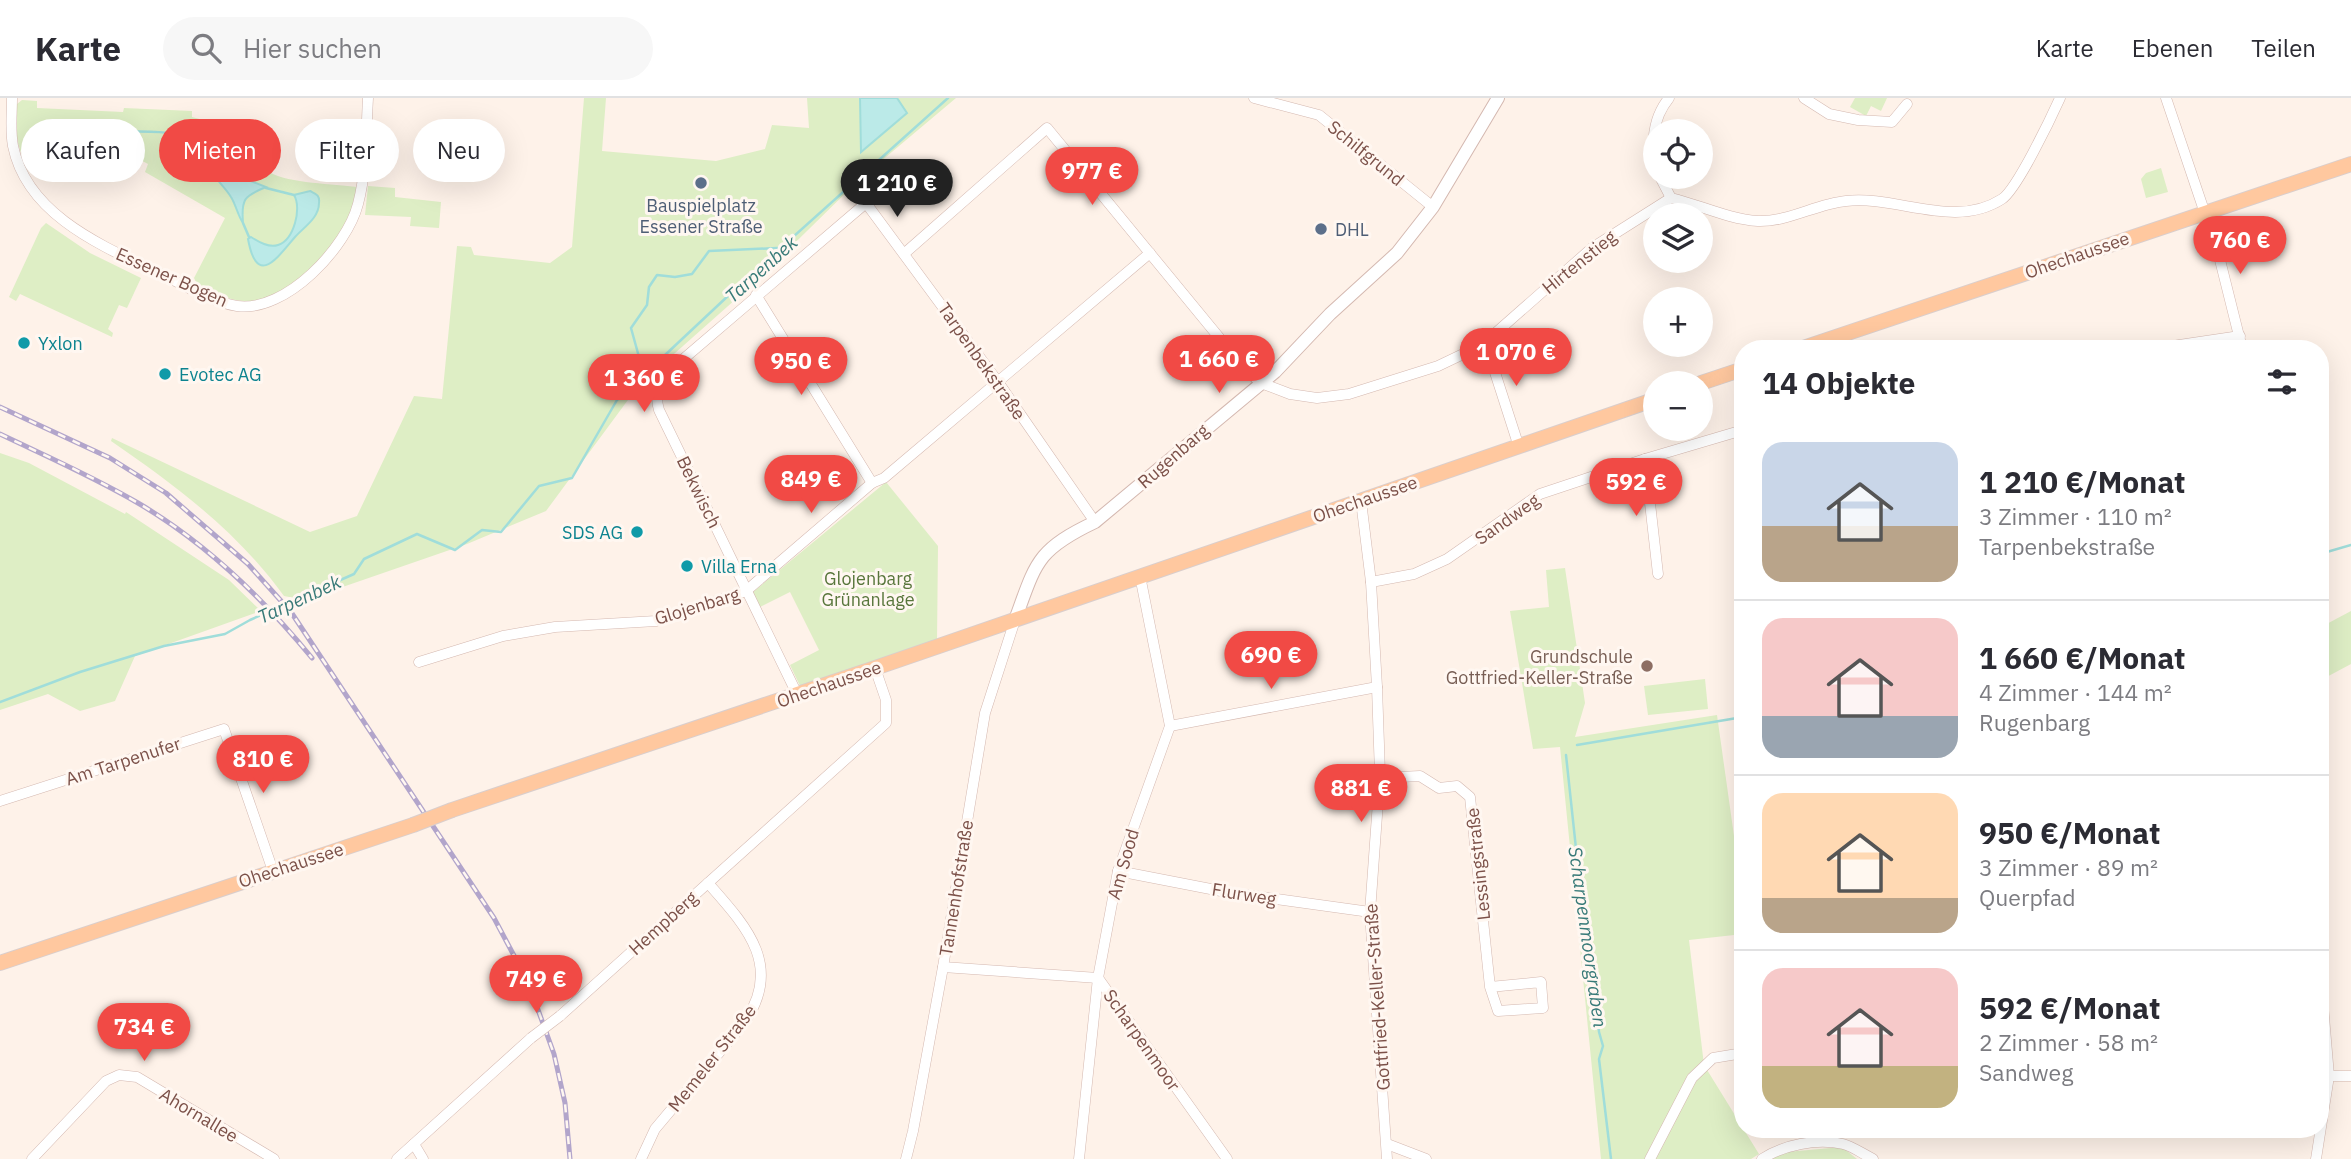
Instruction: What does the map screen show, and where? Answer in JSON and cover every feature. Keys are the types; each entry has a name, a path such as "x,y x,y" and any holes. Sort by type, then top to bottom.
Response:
{"main road":[{"name":"Ohechaussee","path":"1827,340 2351,164"},
{"path":"1713,379 1734,372"},
{"name":"Ohechaussee","path":"0,963 875,668 1643,404"}],"street":[{"name":"Essener Bogen","path":"12,98 12,135 19,166 34,191 54,213 85,235 125,257 218,300 244,307 273,302 295,289 349,227 358,208 361,192 368,98"},
{"name":"Schilfgrund","path":"1254,98 1319,114 1433,207"},
{"name":"Rugenbarg","path":"1015,620 1036,564 1046,551 1095,522 1275,372 1330,314 1396,253 1433,207 1498,98"},
{"path":"1656,119 1669,98"},
{"path":"1804,98 1829,114 1858,120 1892,122 1908,104"},
{"path":"1666,189 1671,198 1731,217 1760,221 1783,218 1847,201 1888,202 1935,212 1986,207 2005,197 2036,147 2060,98"},
{"path":"2166,98 2218,251 2241,340"},
{"path":"905,254 1047,128 1245,369 1261,383"},
{"name":"Hirtenstieg","path":"1261,383 1290,394 1317,398 1349,394 1438,366 1482,345 1592,248 1671,198"},
{"name":"Tarpenbekstraße","path":"866,203 998,382 1095,522"},
{"name":"Bekwisch","path":"797,694 659,410 656,398 660,385 674,367 866,203"},
{"name":"Glojenbarg","path":"419,662 503,636 555,627 656,621 746,591 1150,253"},
{"path":"756,295 872,483"},
{"path":"2213,340 2240,336"},
{"path":"1482,345 1491,360 1519,447"},
{"name":"Sandweg","path":"1371,582 1414,574 1447,559 1540,494 1734,433"},
{"path":"1645,459 1658,574"},
{"name":"Gottfried-Keller-Straße","path":"1361,501 1371,582 1377,687 1380,778 1370,912 1387,1159"},
{"path":"1140,576 1170,726 1377,687"},
{"name":"Tannenhofstraße","path":"906,1159 943,967 985,713 1015,620"},
{"name":"Hempberg","path":"397,1159 886,723 886,700 875,668"},
{"name":"Am Sood","path":"1079,1159 1098,978 1118,871 1170,726"},
{"name":"Am Tarpenufer","path":"0,801 223,729 273,871"},
{"name":"Lessingstraße","path":"1380,778 1420,776 1439,788 1457,786 1471,797 1490,987 1498,1012 1543,1008 1541,982 1490,987"},
{"name":"Flurweg","path":"1118,871 1226,892 1370,912"},
{"name":"Memeler Straße","path":"641,1159 655,1129 744,1023 760,993 759,955 754,942 740,920 708,883"},
{"name":"Scharpenmoor","path":"943,967 1098,978 1227,1159"},
{"path":"1650,1159 1692,1078 1713,1058 1734,1054"},
{"name":"Ahornallee","path":"32,1159 106,1081 119,1074 137,1077 274,1159"},
{"path":"2329,1076 2351,1076"},
{"path":"2316,1159 2319,1138"},
{"path":"1762,1159 1774,1151 1809,1143 1843,1144 1873,1159"},
{"path":"414,1144 423,1159"},
{"path":"1387,1144 1426,1159"}],"green space":[{"path":"584,98 606,98 602,151 716,161 765,149 772,125 809,128 807,98 860,98 861,152 907,113 897,98 956,98 861,178 754,283 639,385 546,511 467,544 305,600 284,596 226,530 159,475 111,441 112,438 310,532 357,516 414,396 442,399 457,246 471,247 474,255 550,263 572,247"},
{"path":"1855,98 1887,98 1881,111 1871,106 1866,116 1850,107"},
{"path":"22,100 37,101 37,108 123,112 124,108 192,111 192,117 198,119 159,119 159,180 145,172 148,164 145,162 145,119 21,119 21,153 16,133 17,104"},
{"path":"2161,168 2168,192 2146,198 2141,179 2146,173"},
{"path":"281,176 295,182 357,187 345,226 324,254 311,268 282,290 253,301 224,297 197,284 194,278 225,218 162,182 281,182"},
{"path":"368,186 395,188 395,197 441,202 439,228 410,226 411,217 365,215"},
{"path":"46,223 90,253 141,278 127,308 119,305 108,329 113,333 112,337 20,294 16,301 9,297 41,228"},
{"path":"0,453 29,463 125,514 126,512 229,580 261,611 135,656 115,701 80,711 48,694 0,710"},
{"name":"Glojenbarg Grünanlage","path":"886,482 938,546 937,642 801,688 790,665 819,650 790,592 760,607 753,592"},
{"path":"1565,568 1585,703 1575,737 1717,715 1734,836 1734,935 1689,940 1704,1065 1734,1114 1734,1138 1749,1138 1759,1154 1751,1159 1601,1159 1560,747 1533,749 1510,611 1549,607 1546,570"},
{"path":"2351,611 2351,664 2329,676 2329,623"},
{"path":"1705,679 1708,709 1648,715 1644,686"},
{"path":"1842,1147 1857,1159 1767,1159 1776,1153"}],"water":[{"path":"860,98 897,98 907,113 861,152"},
{"path":"220,182 253,182 266,187 246,199 243,223 231,197"},
{"path":"310,191 319,198 314,218 275,260 262,265 257,262 248,239 251,237 271,246 284,242 297,215 294,195"}],"waterway":[{"name":"Tarpenbek","path":"0,702 80,672 164,646 225,634 250,620 354,574 364,559 417,534 455,550 482,530 501,532 539,486 572,478 617,400 745,280 948,98"},
{"path":"145,132 159,132"},
{"path":"266,188 294,195"},
{"path":"243,223 249,237"},
{"path":"644,375 631,328 647,305 649,287 657,275 675,277 692,274 709,251 777,248"},
{"name":"Scharpenmoorgraben","path":"2329,551 2351,545"},
{"name":"Scharpenmoorgraben","path":"1577,745 1734,719"},
{"name":"Scharpenmoorgraben","path":"1566,755 1589,970 1594,977 1599,1032 1603,1046 1599,1059 1611,1159"}],"railway":[{"path":"0,407 110,458 166,493 248,564 291,612 494,918 528,982 554,1054 565,1103 570,1159"},
{"path":"0,434 121,493 187,536 253,593 312,658"}],"place":[{"name":"Bauspielplatz Essener Straße","path":"701,183"},
{"name":"DHL","path":"1321,229"},
{"name":"Yxlon","path":"24,343"},
{"name":"Evotec AG","path":"165,374"},
{"name":"SDS AG","path":"637,532"},
{"name":"Villa Erna","path":"687,566"},
{"name":"Grundschule Gottfried-Keller-Straße","path":"1647,666"}]}
